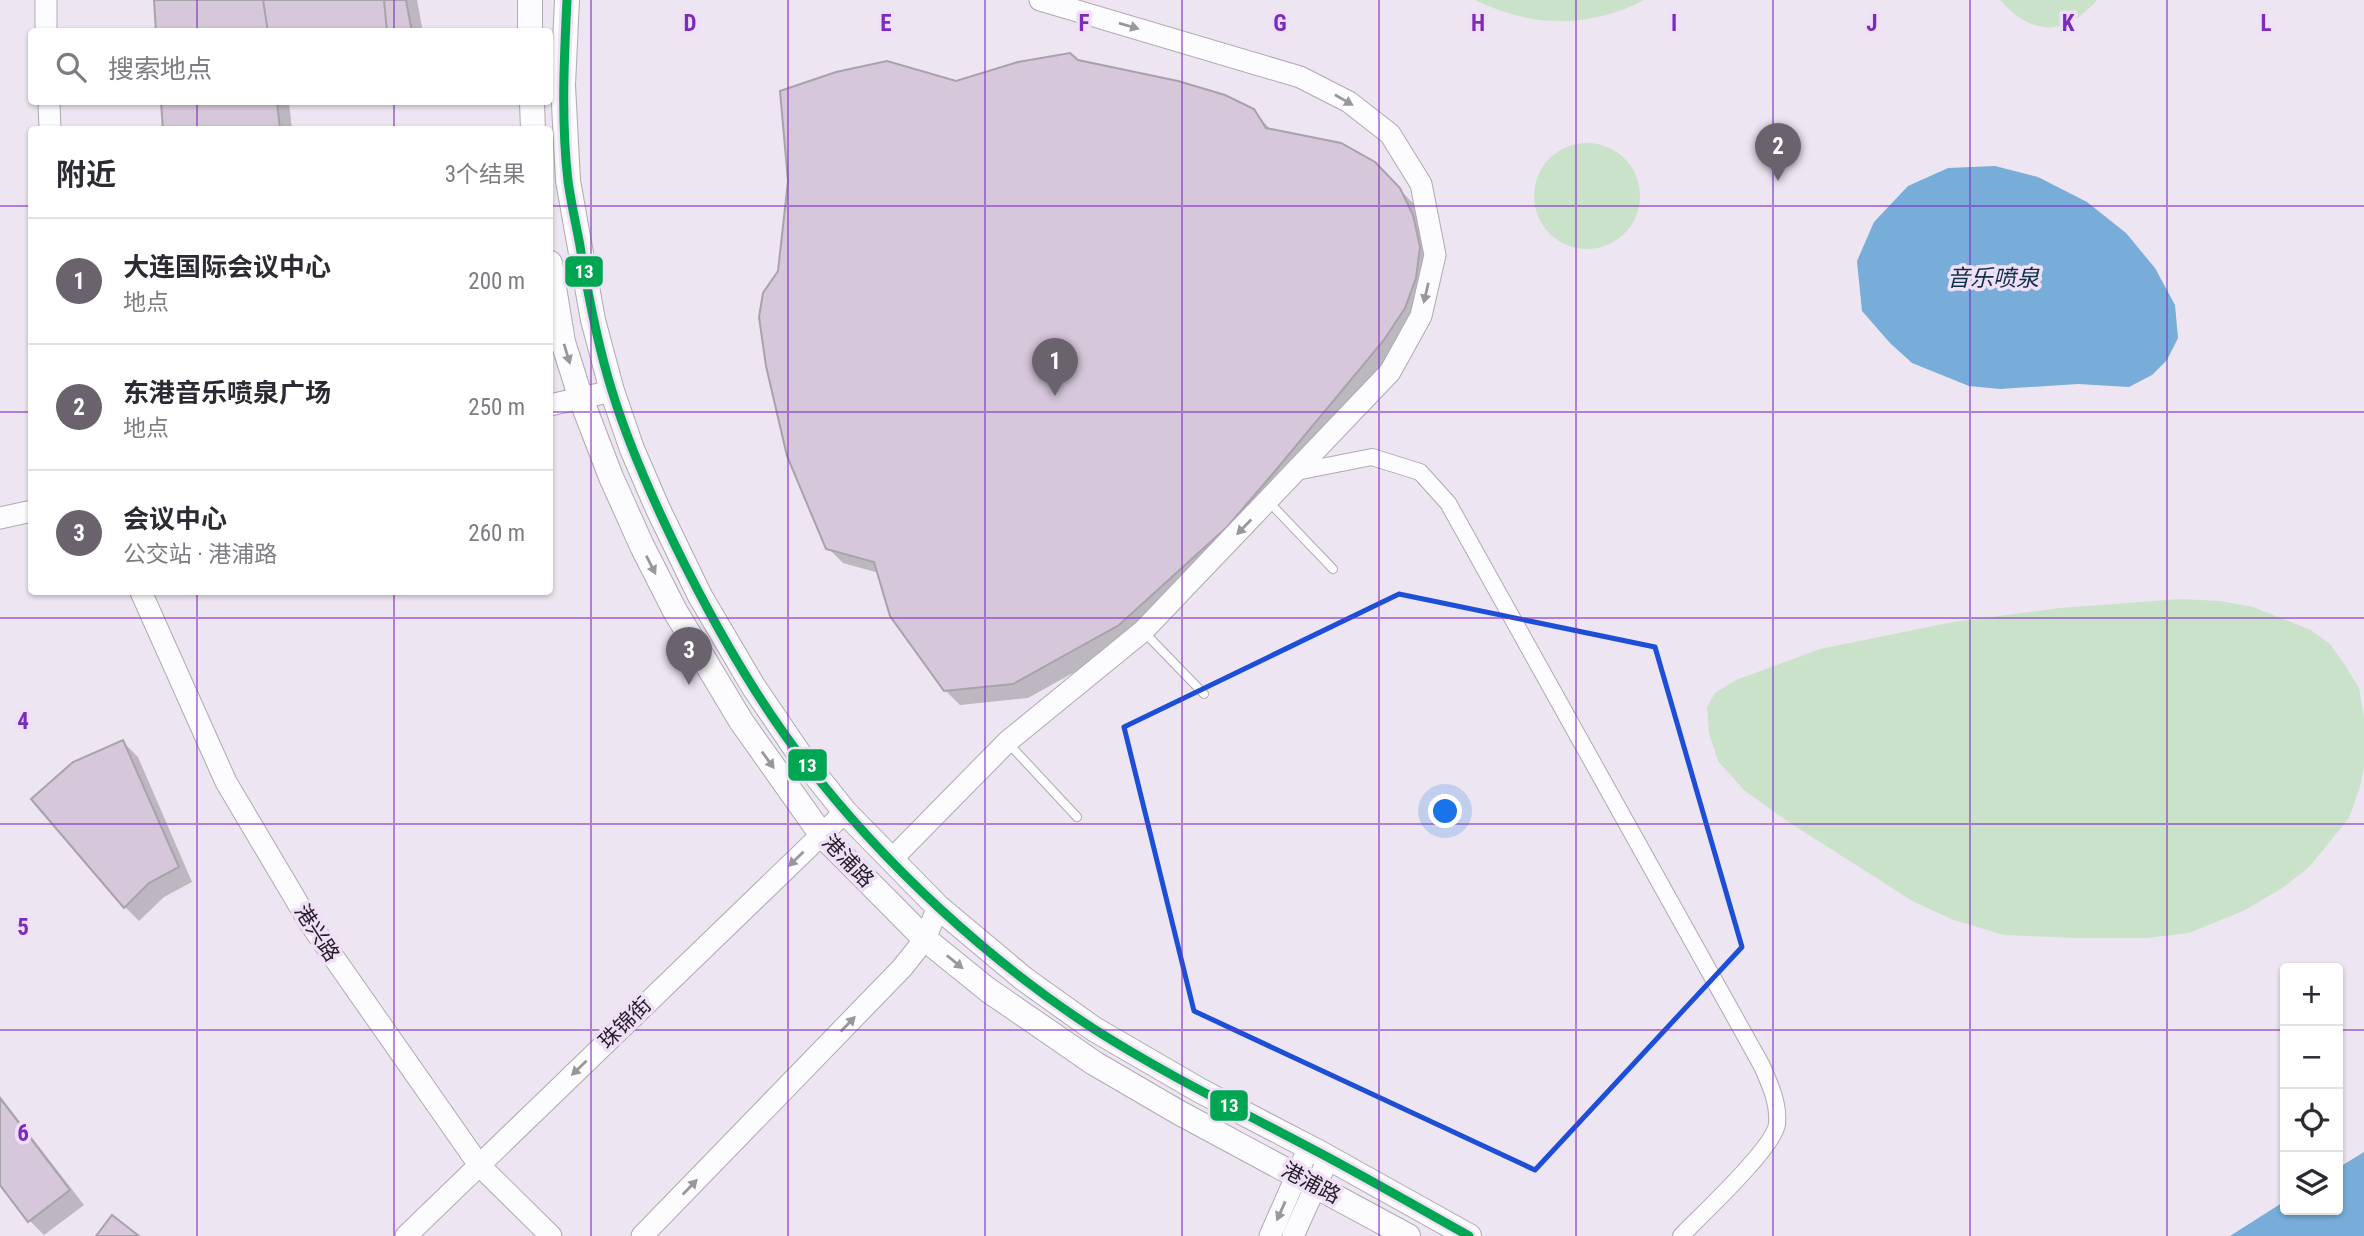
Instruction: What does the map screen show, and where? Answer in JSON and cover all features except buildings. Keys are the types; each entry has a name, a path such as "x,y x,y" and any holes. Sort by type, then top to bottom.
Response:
{"main road":[{"path":"46,0 46,28"},
{"path":"530,0 530,28"},
{"name":"港浦路","path":"567,0 563,85 568,181 593,320 612,391 632,449 657,508 700,596 753,686 802,758 845,812 891,860 938,906 1024,979 1094,1029 1199,1090 1320,1153 1469,1236"},
{"path":"891,860 1007,742 1143,631 1390,372 1421,316 1435,255 1421,184 1390,134 1349,102 1300,77 1040,0"},
{"path":"49,105 50,126"},
{"path":"532,105 533,126"},
{"name":"港浦路","path":"553,281 563,342 581,399 642,547 674,611 741,722 821,834 925,939 988,990 1094,1063 1408,1236"},
{"path":"553,404 612,391"},
{"path":"0,518 28,512"},
{"name":"港兴路","path":"142,595 232,793 309,922 478,1165 551,1236"},
{"name":"珠锦街","path":"406,1236 845,812"},
{"path":"642,1236 902,968 925,939 938,906"},
{"path":"1293,1236 1306,1180 1306,1154 1320,1153"},
{"path":"1270,1236 1306,1180"}],"street":[{"path":"1296,472 1372,457 1420,472 1448,503 1762,1066 1775,1098 1777,1127 1760,1152 1681,1236"}],"lane":[{"path":"1268,501 1333,569"},
{"path":"1143,631 1205,694"},
{"path":"1007,742 1077,817"}],"highlighted area":[{"path":"1399,594 1655,647 1742,947 1535,1170 1194,1011 1124,727"}],"green space":[{"path":"1475,0 1644,0 1602,16 1560,21 1517,15"},
{"path":"2000,0 2097,0 2073,21 2048,27 2036,26 2024,20"},
{"path":"1587,143 1607,147 1625,158 1636,176 1640,196 1636,216 1625,234 1607,245 1587,249 1567,245 1549,234 1538,216 1534,196 1538,176 1549,158 1567,147"},
{"path":"2181,599 2220,601 2253,607 2311,630 2330,644 2359,688 2364,718 2364,767 2349,818 2310,866 2284,887 2243,911 2189,933 2147,938 2004,935 1954,920 1914,902 1787,821 1744,790 1718,761 1709,733 1707,707 1715,693 1736,680 1820,649 1953,622 2060,608"}],"water":[{"name":"音乐喷泉","path":"1995,166 2038,177 2087,202 2126,233 2155,268 2175,305 2178,338 2167,360 2152,375 2129,387 2078,384 2000,389 1969,386 1912,363 1862,311 1857,261 1874,222 1908,186 1948,168"},
{"path":"2364,1152 2364,1236 2230,1236 2280,1204 2280,1215 2343,1215 2343,1165"}],"transit line":[{"name":"13","path":"567,0 564,113 568,181 597,337 618,410 648,487 703,600 734,656 786,736 835,800 902,872 976,940 1054,1002 1149,1062 1469,1236"}],"place":[{"name":"东港音乐喷泉广场","path":"1778,181"},
{"name":"大连国际会议中心","path":"1055,396"},
{"name":"会议中心","path":"689,685"}]}
